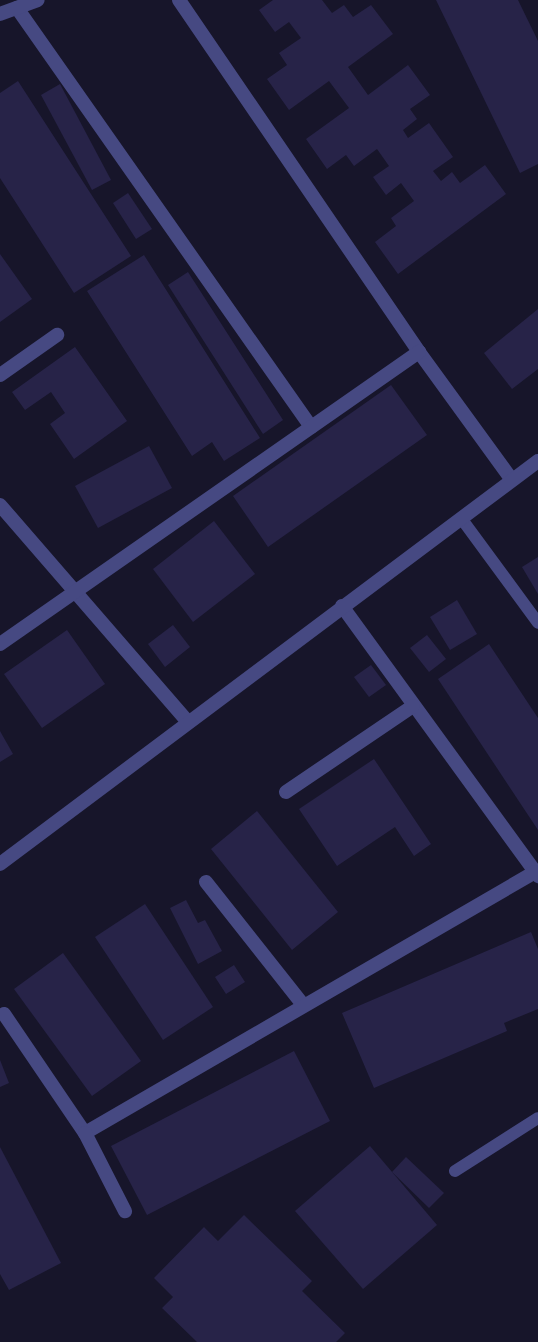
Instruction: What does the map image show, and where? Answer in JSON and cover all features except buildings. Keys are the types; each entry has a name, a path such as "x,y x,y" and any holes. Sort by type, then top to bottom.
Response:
{"street":[{"path":"0,14 38,0"},
{"path":"179,0 419,352 512,480"},
{"path":"16,8 311,427"},
{"path":"0,375 57,335"},
{"path":"0,644 419,352"},
{"path":"0,864 187,721 538,461"},
{"path":"0,505 187,721"},
{"path":"85,1133 303,1005 536,874 342,606"},
{"path":"286,792 413,706"},
{"path":"206,882 303,1005"},
{"path":"4,1014 85,1133 125,1211"}],"lane":[{"path":"461,518 538,623"},
{"path":"455,1171 538,1118"}]}
